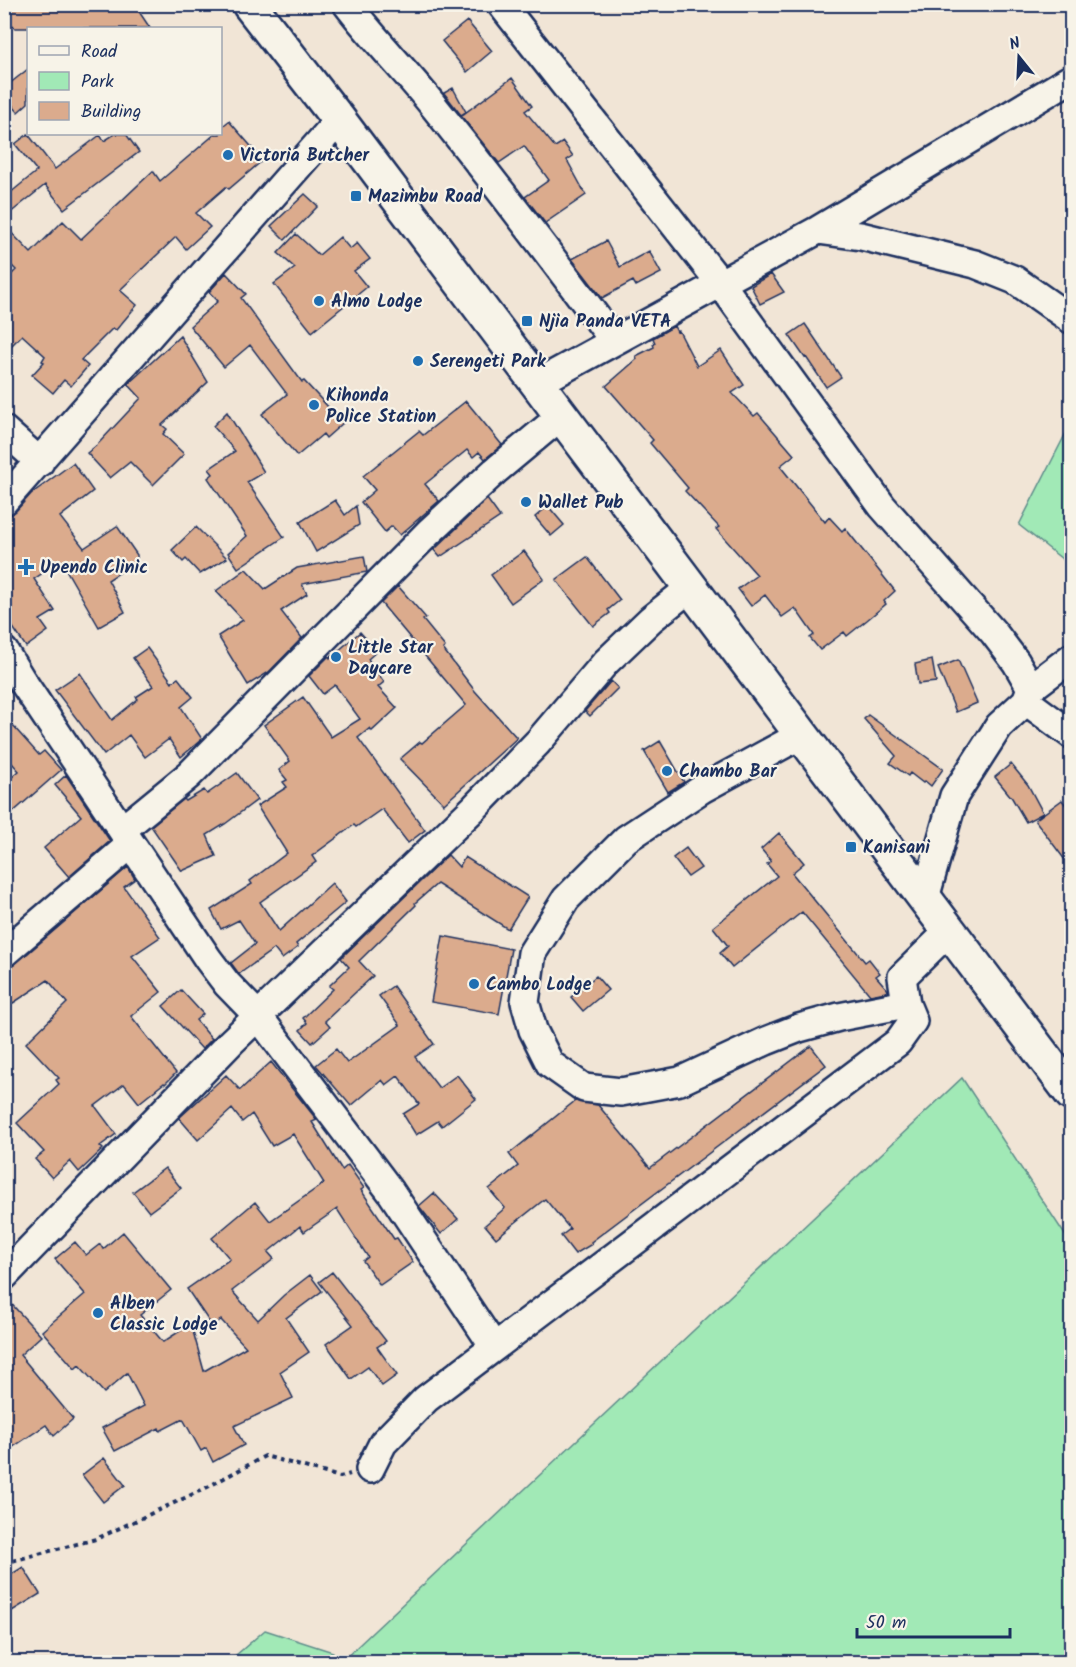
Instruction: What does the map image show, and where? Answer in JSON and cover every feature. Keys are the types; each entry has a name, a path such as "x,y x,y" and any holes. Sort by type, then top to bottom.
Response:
{"highway":[{"path":"249,4 339,120 1071,1094"}],"street":[{"path":"347,4 434,106 522,217 614,341"},
{"path":"501,4 721,284 882,506 994,633 1016,662 1029,695 1071,735"},
{"path":"536,384 818,230 1071,78"},
{"path":"4,501 339,120"},
{"path":"818,230 861,236 975,264 1015,280 1071,320"},
{"path":"4,952 127,837 429,532 495,471 561,416"},
{"path":"4,430 40,462"},
{"path":"4,1276 177,1096 483,799 538,742 606,662 651,619 690,588"},
{"path":"4,651 208,959 227,984 258,1017 391,1192 494,1347"},
{"path":"925,898 954,796 999,726 1071,657"},
{"path":"801,735 702,789 626,839 566,899 532,953 525,1002 533,1030 550,1064 584,1088 621,1092 681,1081 799,1028 839,1017 906,1004"},
{"path":"370,1469 383,1443 426,1399 898,1042 913,1021 906,1004 902,977 949,931"}],"path":[{"path":"4,1563 96,1539 201,1490 265,1456 340,1477 370,1469"}],"green space":[{"path":"1069,427 1072,429 1071,566 1019,525"},
{"path":"962,1078 1071,1244 1071,1662 341,1662"},
{"path":"265,1630 333,1652 334,1662 228,1662"}],"building":[{"path":"4,4 134,4 149,27 15,28 4,15"},
{"path":"467,21 492,51 467,72 442,41"},
{"path":"27,70 27,104 18,112 4,95 4,88"},
{"path":"512,78 532,106 525,111 555,147 563,142 573,156 567,160 586,195 545,223 525,197 549,180 524,146 499,163 461,116"},
{"path":"453,88 466,112 461,115 444,93"},
{"path":"229,121 263,160 196,213 210,227 186,249 176,237 120,290 137,305 116,330 113,328 81,360 88,366 71,386 64,380 53,393 32,375 44,362 42,361 45,356 22,335 4,353 4,282 16,270 4,258 4,225 31,253 63,221 81,239 153,171 160,181 214,135 222,135 222,126"},
{"path":"29,135 55,169 100,135 104,141 113,135 127,135 139,152 64,209 45,185 4,218 4,198 37,171 15,144"},
{"path":"305,194 318,206 285,240 271,226"},
{"path":"296,234 319,255 340,237 350,249 357,243 370,259 354,271 367,287 312,332 274,284 295,268 278,253"},
{"path":"606,241 620,267 649,251 661,273 636,286 633,281 602,298 572,259"},
{"path":"226,273 246,294 241,298 302,382 304,381 343,423 326,438 323,434 297,456 262,414 287,394 250,345 224,367 190,326 218,301 209,292"},
{"path":"771,274 784,292 760,304 751,286"},
{"path":"805,324 841,377 826,387 789,335"},
{"path":"674,326 677,332 679,331 697,366 721,350 744,385 732,393 754,416 758,413 794,455 780,466 825,522 829,517 842,531 845,528 895,591 884,601 886,604 847,636 844,632 820,650 810,638 814,635 795,608 782,617 765,595 751,606 738,589 757,575 716,529 719,527 685,491 688,488 650,443 653,440 606,386 637,359 636,356 654,347 653,338"},
{"path":"180,336 208,382 162,425 167,429 163,434 184,454 153,485 130,462 110,478 87,453 141,398 128,384"},
{"path":"466,401 502,445 485,459 479,452 473,457 467,450 425,484 439,501 400,535 392,526 385,532 361,502 375,490 363,476 419,431 423,435"},
{"path":"227,412 264,472 247,482 284,537 238,568 228,553 247,536 208,478 213,474 209,469 235,451 213,426"},
{"path":"73,463 93,491 60,517 84,548 117,526 137,555 137,561 108,580 125,612 99,627 61,561 34,579 55,611 40,620 48,631 26,647 4,614 4,520 16,511 31,494"},
{"path":"487,499 500,517 440,557 434,550"},
{"path":"335,500 345,515 356,506 359,525 316,552 300,522"},
{"path":"548,506 564,525 551,536 535,517"},
{"path":"196,527 227,558 200,574 186,559 183,562 172,550"},
{"path":"524,551 544,579 511,603 491,575"},
{"path":"364,556 367,572 302,584 307,594 281,611 302,638 269,672 248,685 218,636 243,620 216,591 246,569 265,589 297,568"},
{"path":"587,557 620,600 608,610 610,613 593,626 556,580"},
{"path":"398,586 426,618 423,620 475,691 517,738 444,804 400,759 466,705 381,603"},
{"path":"360,632 377,651 368,659 384,682 378,687 397,708 372,731 370,728 358,738 425,830 408,843 382,809 356,827 354,825 312,856 316,862 260,902 279,931 332,883 346,902 296,944 298,947 282,959 274,949 239,974 231,963 255,944 239,920 221,929 211,910 252,884 250,881 287,853 257,806 287,787 283,782 287,780 279,770 290,761 264,725 303,697 331,737 360,719 335,685 323,694 309,676 329,656 330,658"},
{"path":"147,648 172,682 178,678 193,697 181,707 202,739 181,757 169,739 145,757 129,735 104,755 55,690 80,673 112,720 138,699 136,697 153,686 133,658"},
{"path":"932,660 936,682 918,684 915,664"},
{"path":"958,660 977,703 956,712 938,668"},
{"path":"611,681 618,688 590,716 585,711"},
{"path":"868,715 943,769 931,786 910,773 908,776 890,763 896,756 864,719"},
{"path":"4,716 39,755 44,751 61,770 4,820 4,784 19,771 4,754"},
{"name":"Chambo Bar","path":"660,741 684,782 668,792 644,751"},
{"path":"1011,764 1028,785 1043,813 1026,822 1012,798 995,777"},
{"path":"237,773 257,800 207,835 216,856 182,871 151,826 184,799 186,801 204,790 207,794"},
{"path":"66,775 110,841 69,877 44,848 81,816 55,785"},
{"path":"1062,800 1071,812 1071,868 1035,820"},
{"path":"779,833 804,863 792,873 865,962 869,959 880,973 876,976 888,990 886,992 870,995 802,912 732,968 720,953 728,946 713,927 777,876 767,864 771,861 761,849"},
{"path":"686,848 701,868 688,877 673,858"},
{"path":"448,855 459,867 465,857 528,897 508,929 437,884 415,903 416,905 359,961 373,976 325,1021 330,1027 312,1043 300,1030 307,1023 303,1018 333,989 329,986 349,967 341,958"},
{"path":"128,867 135,879 124,887 160,937 132,956 161,992 131,1016 176,1073 139,1103 124,1084 95,1106 116,1134 100,1146 103,1149 79,1172 70,1161 52,1178 35,1159 44,1152 17,1123 59,1084 56,1080 59,1078 26,1043 67,1003 48,980 4,1009 4,968 14,965"},
{"path":"443,936 511,949 499,1014 431,1002"},
{"path":"596,976 608,990 583,1011 571,997"},
{"path":"393,986 434,1044 415,1057 439,1088 457,1075 476,1099 442,1126 438,1121 416,1135 403,1114 419,1104 398,1076 386,1085 382,1080 351,1106 316,1065 336,1049 347,1063 400,1025 379,996"},
{"path":"181,990 203,1014 196,1020 212,1039 202,1049 163,1006"},
{"path":"811,1046 826,1065 591,1242 592,1244 575,1254 561,1236 570,1229 545,1199 496,1238 485,1225 505,1208 489,1189 518,1166 509,1154 575,1101 598,1105 650,1168"},
{"path":"271,1062 317,1120 312,1122 342,1170 348,1165 364,1188 361,1190 394,1239 397,1238 413,1262 380,1285 363,1261 368,1257 337,1209 304,1232 300,1226 268,1252 274,1259 232,1291 258,1320 284,1295 310,1275 322,1291 286,1318 309,1352 280,1372 293,1398 234,1426 244,1445 213,1462 206,1448 201,1451 183,1419 160,1431 159,1428 115,1451 102,1428 144,1406 127,1373 104,1393 79,1365 75,1369 42,1331 85,1294 55,1259 75,1242 86,1255 100,1244 103,1249 123,1232 171,1290 140,1315 163,1342 191,1324 204,1371 246,1347 221,1320 212,1326 187,1289 230,1259 212,1238 255,1202 270,1221 324,1183 293,1134 272,1146 252,1114 242,1122 232,1109 198,1140 179,1118 226,1075 240,1090"},
{"path":"165,1168 181,1188 149,1212 133,1192"},
{"path":"434,1193 458,1219 441,1234 419,1206"},
{"path":"332,1272 386,1341 377,1347 397,1375 382,1386 368,1367 351,1379 326,1344 353,1325 319,1282"},
{"path":"4,1296 41,1336 20,1355 73,1419 54,1436 46,1425 4,1453"},
{"path":"104,1458 125,1485 103,1502 82,1475"},
{"path":"23,1567 40,1594 12,1611 4,1599 4,1579"}],"place":[{"name":"Victoria Butcher","path":"228,155"},
{"name":"Mazimbu Road","path":"356,196"},
{"name":"Almo Lodge","path":"319,301"},
{"name":"Njia Panda VETA","path":"527,321"},
{"name":"Serengeti Park","path":"418,361"},
{"name":"Kihonda Police Station","path":"314,405"},
{"name":"Wallet Pub","path":"526,502"},
{"name":"Upendo Clinic","path":"26,567"},
{"name":"Little Star Daycare","path":"336,657"},
{"name":"Chambo Bar","path":"667,771"},
{"name":"Kanisani","path":"851,847"},
{"name":"Cambo Lodge","path":"474,984"},
{"name":"Alben Classic Lodge","path":"98,1313"}]}
